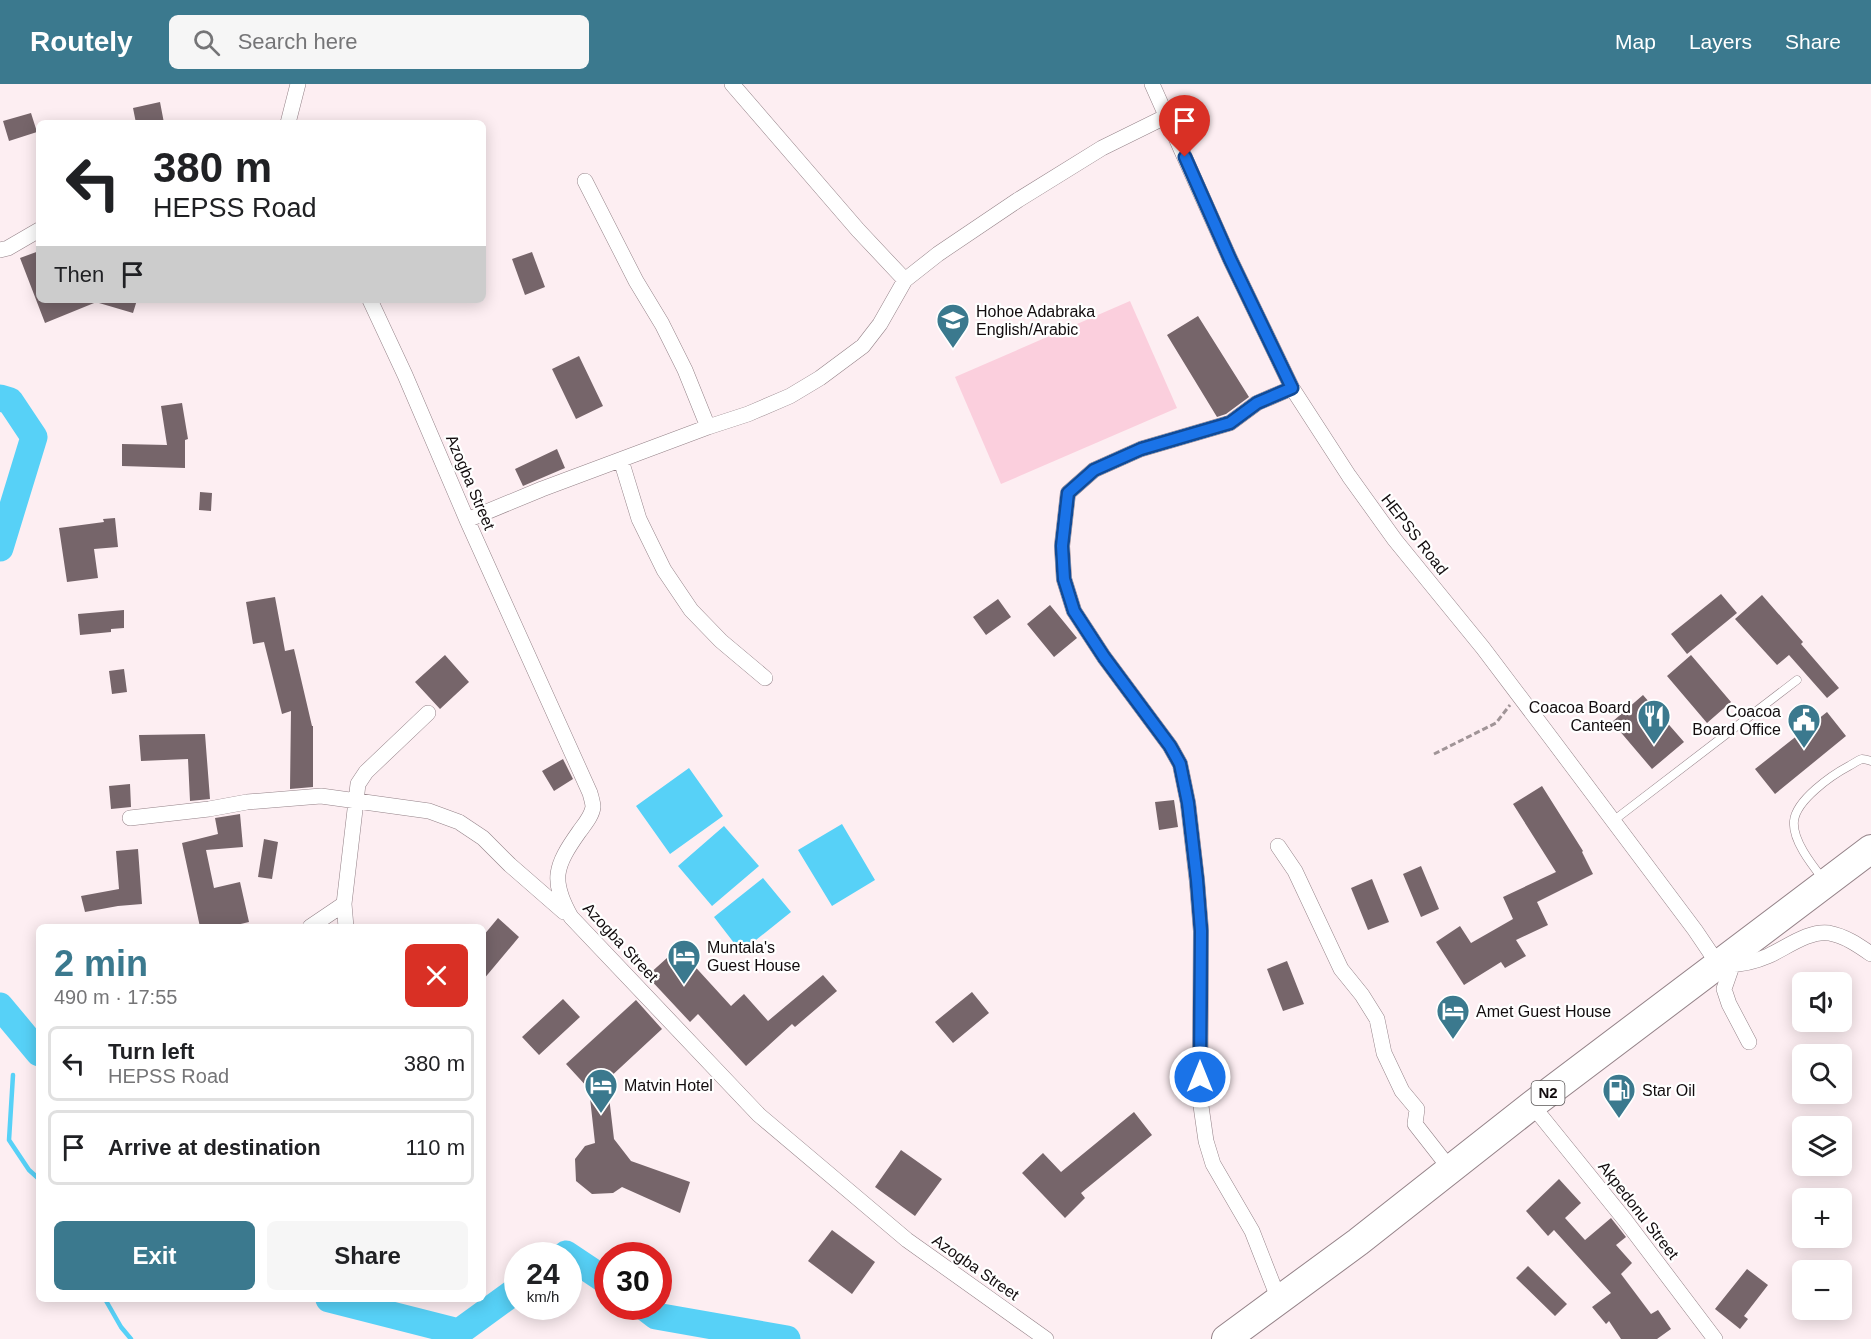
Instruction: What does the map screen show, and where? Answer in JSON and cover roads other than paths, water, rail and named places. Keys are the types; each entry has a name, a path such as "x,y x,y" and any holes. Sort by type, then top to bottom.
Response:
{"highway":[{"name":"N2","path":"1226,1339 1358,1242 1532,1105 1725,965 1871,849"}],"street":[{"path":"289,120 298,84"},
{"path":"732,84 858,230 905,280"},
{"name":"HEPSS Road","path":"1152,84 1230,259 1292,388 1349,476 1395,540 1483,648 1695,930 1725,965"},
{"path":"467,520 542,489 748,414 790,396 838,366 863,346 880,324 905,280 938,254 1018,200 1102,148 1167,116"},
{"path":"585,181 685,370 708,427"},
{"path":"4,249 36,232"},
{"name":"Azogba Street","path":"371,303 590,793 593,807 587,821 563,854 558,875 560,898 571,917 759,1115 907,1240 1046,1339"},
{"path":"1279,1300 1252,1232 1213,1164 1206,1141 1200,1099 1201,931 1188,803 1180,764 1170,746 1104,657 1074,611 1064,579 1062,546 1068,493 1094,470 1141,449 1230,423 1257,403 1292,388"},
{"path":"621,460 639,519 664,570 691,610 765,678"},
{"path":"346,924 344,904 358,784 362,777 428,712"},
{"path":"130,818 247,802 321,796 429,811 459,822 483,838 510,865 571,917"},
{"path":"1278,846 1295,870 1341,969 1362,995 1377,1019 1384,1053 1402,1091 1418,1109 1415,1124 1451,1170"},
{"path":"314,924 344,904"},
{"path":"1749,1042 1729,1004 1724,989 1725,965 1748,963 1816,934 1829,933 1853,941 1871,954"},
{"name":"Akpedonu Street","path":"1532,1105 1625,1220 1715,1339"}],"lane":[{"path":"1613,821 1797,680"},
{"path":"1826,883 1804,854 1796,835 1794,822 1809,795 1835,774 1862,759 1871,761"}],"water":[{"path":"689,768 723,816 670,854 636,806"},
{"path":"842,824 875,880 832,906 798,850"},
{"path":"724,826 759,866 712,906 678,866"},
{"path":"763,878 791,912 741,952 714,917"}],"waterway":[{"path":"0,398 10,401 34,437 0,548"},
{"path":"0,1006 36,1049"},
{"path":"13,1075 9,1140 29,1170 36,1176"},
{"path":"582,1265 594,1273"},
{"path":"341,1302 459,1332 504,1299"},
{"path":"107,1302 131,1339"},
{"path":"672,1319 787,1339"}],"place":[{"name":"Hohoe Adabraka English/Arabic","path":"953,349"},
{"name":"Coacoa Board Canteen","path":"1654,745"},
{"name":"Coacoa Board Office","path":"1804,749"},
{"name":"Muntala's Guest House","path":"684,985"},
{"name":"Amet Guest House","path":"1453,1040"},
{"name":"Matvin Hotel","path":"601,1114"},
{"name":"Star Oil","path":"1619,1119"}]}
